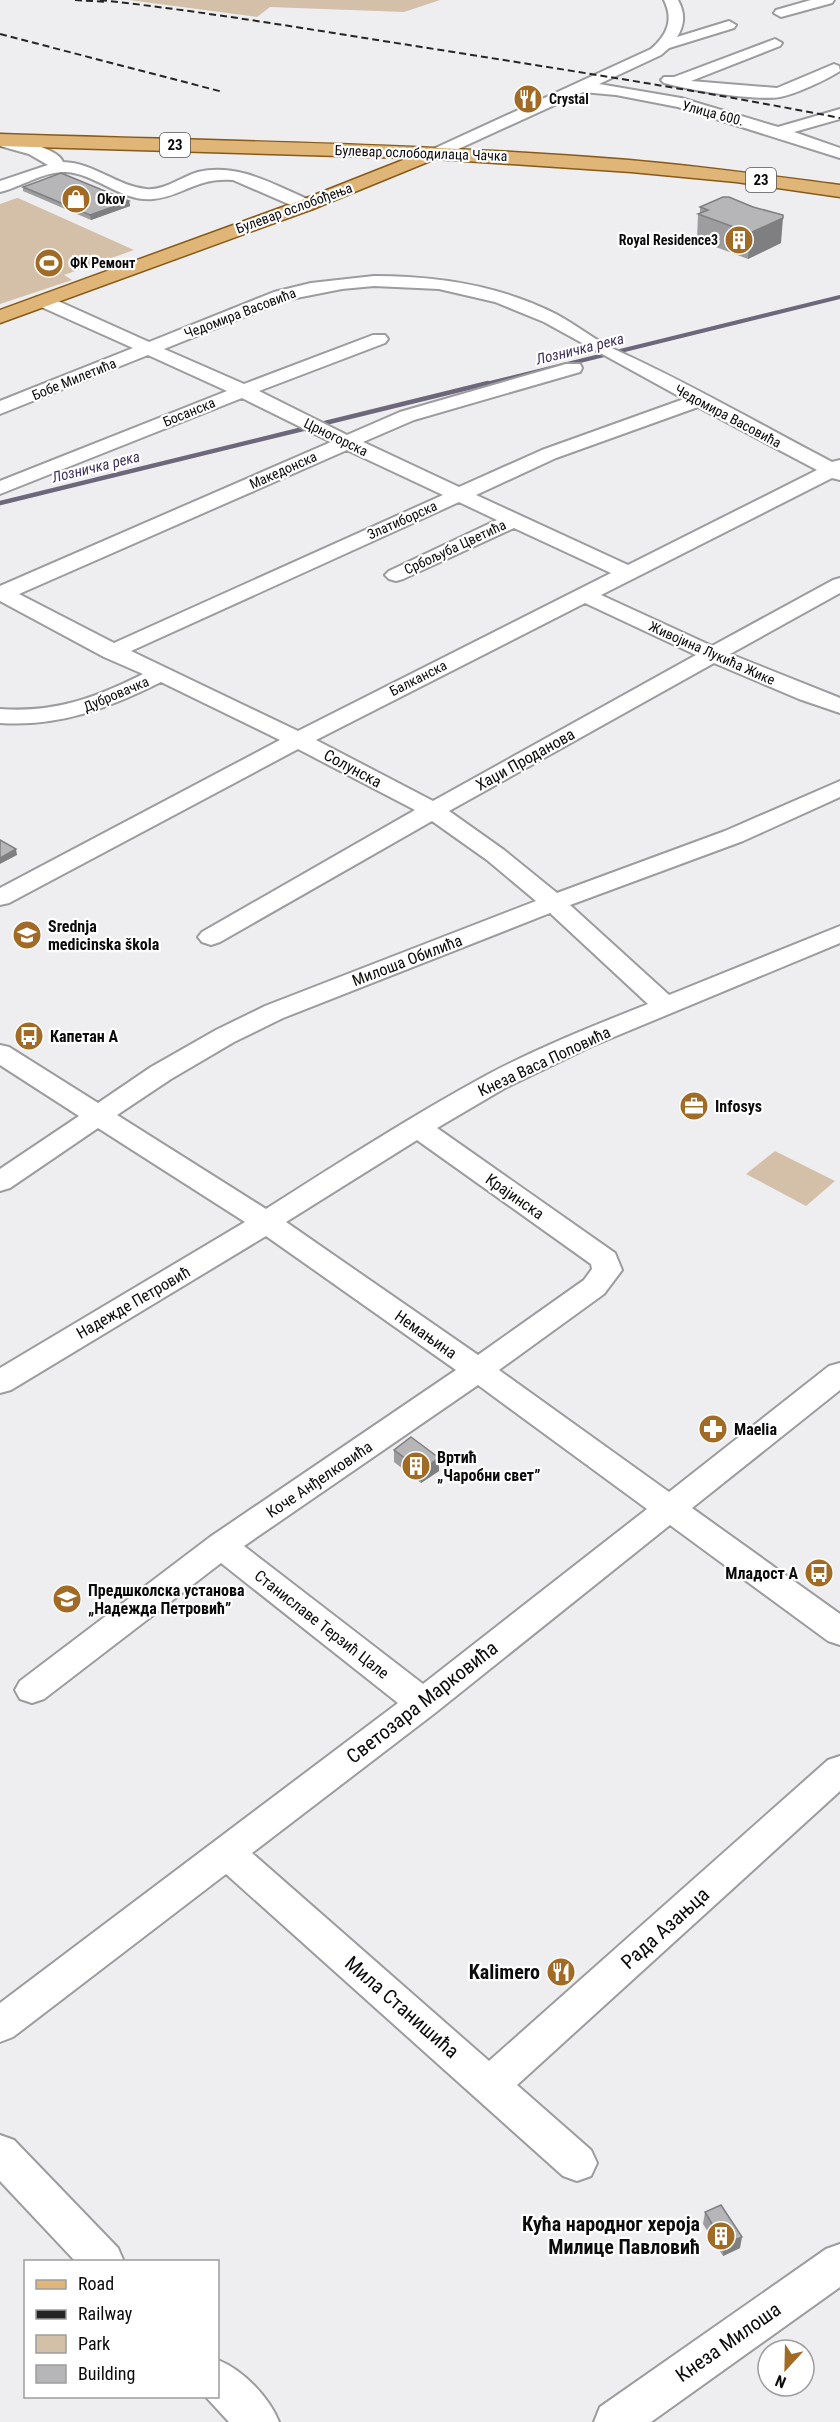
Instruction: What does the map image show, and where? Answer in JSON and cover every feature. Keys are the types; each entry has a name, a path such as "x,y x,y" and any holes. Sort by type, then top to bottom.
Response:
{"main road":[{"path":"400,158 478,135 483,145 511,156"},
{"name":"Булевар ослободилаца Чачка","path":"0,140 310,148 400,158"},
{"path":"310,148 363,157 376,165 380,176"},
{"name":"Булевар ослободилаца Чачка","path":"437,153 511,156 708,173 840,191"},
{"name":"Булевар ослобођења","path":"0,317 380,176 400,158 437,153"},
{"path":"400,158 457,159 511,156"}],"street":[{"path":"666,44 676,23 675,7 671,0"},
{"path":"781,13 827,0"},
{"name":"Булевар ослобођења","path":"437,153 652,55 666,44 729,25"},
{"path":"658,77 685,78 775,43"},
{"path":"625,67 689,85 771,93 834,69"},
{"name":"Улица 600.","path":"583,87 663,100 723,115 840,153"},
{"path":"778,132 840,114"},
{"path":"0,140 31,148 50,157 55,160 56,167"},
{"path":"0,187 56,167 66,166 86,170 139,193 151,194 201,176 226,174 236,175 306,205"},
{"name":"Чедомира Васовића","path":"149,349 280,296 323,286 374,281 458,287 510,300 533,309 697,400 837,470"},
{"name":"Црногорска","path":"43,301 243,390 346,442 628,573"},
{"name":"Босанска","path":"0,488 243,390 379,339"},
{"name":"Бобе Милетића","path":"0,408 149,349"},
{"name":"Македонска","path":"1,593 346,442 442,405 573,368"},
{"name":"Златиборска","path":"112,652 549,454 697,400"},
{"name":"Балканска","path":"0,898 299,739 837,470"},
{"name":"Србољуба Цветића","path":"396,575 514,520"},
{"name":"Хаџи Проданова","path":"211,937 433,810 840,584"},
{"name":"Солунска","path":"1,593 112,652 299,739 433,810 487,849 552,903 666,1006"},
{"name":"Живојина Лукића Жике","path":"585,595 714,655 803,693 840,706"},
{"name":"Дубровачка","path":"0,716 33,717 74,711 100,703 159,675"},
{"name":"Милоша Обилића","path":"0,1182 171,1067 225,1036 274,1012 552,903 734,836 840,788"},
{"name":"Кнеза Васа Поповића","path":"267,1223 417,1127 495,1082 583,1040 840,934"},
{"name":"Немањина","path":"0,1053 267,1223 478,1370 840,1632"},
{"name":"Крајинска","path":"417,1127 605,1260 607,1270"},
{"name":"Надежде Петровић","path":"0,1382 267,1223"},
{"name":"Коче Анђелковића","path":"32,1690 221,1546 478,1370 594,1287 607,1270"},
{"name":"Светозара Марковића","path":"0,2025 423,1703 840,1374"},
{"name":"Станиславе Терзић Цале","path":"221,1546 423,1703"},
{"name":"Рада Азањца","path":"490,2085 840,1770"},
{"name":"Мила Станишића","path":"227,1853 577,2163"},
{"path":"0,2153 102,2260"},
{"name":"Кнеза Милоша","path":"615,2422 840,2263"},
{"path":"219,2381 258,2422"}],"green space":[{"path":"129,0 440,0 404,12 270,7 257,17"},
{"name":"ФК Ремонт","path":"17,198 134,250 64,275 72,280 0,304 0,204"},
{"path":"775,1151 835,1181 806,1206 746,1174"}],"building":[{"name":"Okov","path":"61,173 129,201 90,215 23,187"},
{"path":"723,197 783,215 783,218 750,233 698,214 708,210 700,207"},
{"path":"0,840 16,849 0,858"},
{"path":"411,1437 439,1458 421,1470 394,1450"},
{"path":"721,2205 742,2237 724,2244 705,2212"}],"waterway":[{"name":"Лозничка река","path":"482,385 840,297"},
{"name":"Лозничка река","path":"325,423 488,383"},
{"name":"Лозничка река","path":"0,503 303,429"}],"railway":[{"path":"75,0 108,2"},
{"path":"100,0 223,16 531,64 840,118"},
{"path":"0,34 223,92"}],"place":[{"name":"Crystal","path":"528,99"},
{"name":"Okov","path":"76,199"},
{"name":"Royal Residence3","path":"739,240"},
{"name":"ФК Ремонт","path":"49,263"},
{"name":"Srednja medicinska škola","path":"27,935"},
{"name":"Капетан А","path":"29,1036"},
{"name":"Infosys","path":"694,1106"},
{"name":"Maelia","path":"713,1429"},
{"name":"Вртић „Чаробни свет”","path":"416,1466"},
{"name":"Младост А","path":"819,1573"},
{"name":"Предшколска установа „Надежда Петровић”","path":"67,1599"},
{"name":"Kalimero","path":"561,1972"},
{"name":"Кућа народног хероја Милице Павловић","path":"721,2236"}]}
